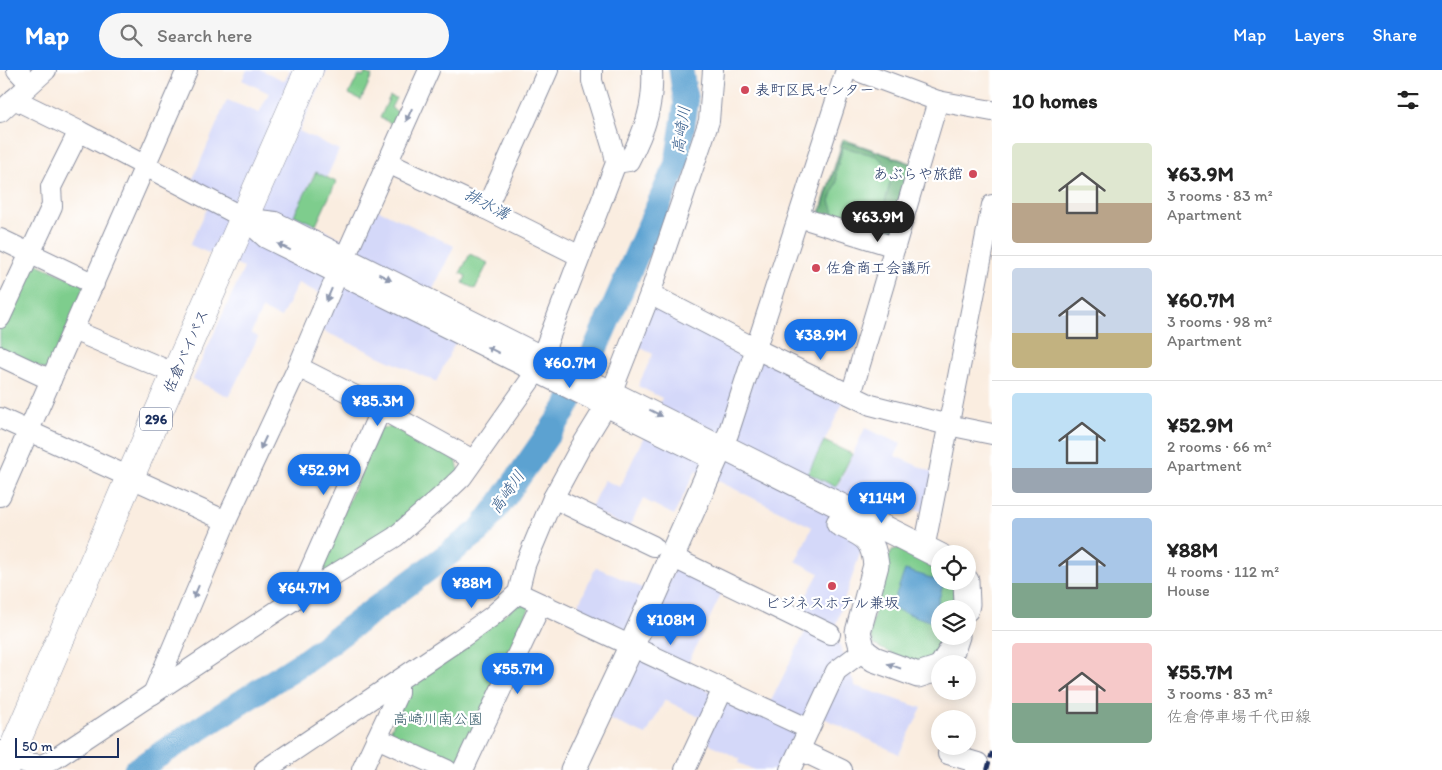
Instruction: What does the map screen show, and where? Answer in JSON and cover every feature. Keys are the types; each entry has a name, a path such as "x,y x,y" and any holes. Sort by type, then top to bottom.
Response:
{"highway":[{"name":"佐倉バイパス","path":"5,759 309,70"}],"main road":[{"path":"573,770 631,647 663,552 718,453"},
{"path":"718,453 931,553"},
{"path":"718,453 868,538 875,554 876,565 858,632 863,650 874,659 918,675 931,671"}],"street":[{"path":"46,70 24,77 7,106 79,131 244,218 266,238 342,265 718,453 728,434 846,70"},
{"path":"0,496 187,70"},
{"path":"153,694 226,522 298,367 429,70"},
{"path":"486,209 548,70"},
{"path":"5,759 42,766 298,597 394,537 444,495 462,477 540,364 616,163 592,81 592,70"},
{"path":"616,163 629,161 641,136 650,111 652,70"},
{"path":"265,770 483,623 518,593 525,565 553,498 574,457 609,398 650,294 709,121 713,70"},
{"path":"854,70 938,101 992,111"},
{"path":"851,395 938,101"},
{"path":"0,318 52,206 51,188 79,131"},
{"path":"388,163 580,256"},
{"path":"933,545 948,425 992,205"},
{"path":"799,217 895,247"},
{"path":"0,239 94,284"},
{"path":"650,294 756,349 871,405 948,425 992,434"},
{"path":"73,330 176,374"},
{"path":"0,356 51,380"},
{"path":"298,367 381,409 473,460"},
{"path":"298,597 381,409"},
{"path":"0,418 226,522"},
{"path":"553,498 830,634"},
{"path":"518,593 809,729"},
{"path":"462,770 542,604"},
{"path":"790,770 836,671 863,650"},
{"path":"362,770 398,693 398,681"},
{"path":"685,770 723,689"},
{"path":"377,738 447,770"},
{"path":"800,750 842,770"},
{"path":"951,755 978,763 975,770"}],"shaded area":[{"path":"247,70 261,70 285,81 290,70 327,70 299,131 339,150 327,177 315,172 294,215 344,240 362,202 454,246 420,316 459,335 436,382 319,329 333,300 298,283 281,318 262,309 251,333 258,337 229,397 193,379 244,268 190,245 215,192 192,181 227,100 259,113 269,93 242,80"},
{"path":"653,304 845,399 808,474 837,487 865,428 901,444 895,456 934,473 926,511 903,509 878,501 834,630 855,686 922,708 899,754 811,712 782,770 754,770 739,763 740,759 704,741 712,723 665,700 646,735 606,718 642,641 576,610 596,567 662,597 678,562 726,584 681,678 764,715 805,632 797,613 819,573 796,561 812,527 696,470 674,515 643,499 629,528 590,509 604,480 620,487 662,398 638,386 653,354 635,345"}],"green space":[{"path":"365,73 372,76 361,100 349,94 358,76 364,76"},
{"path":"390,96 396,98 391,108 398,112 395,125 380,118"},
{"path":"843,139 914,164 894,235 821,220 820,212"},
{"path":"843,142 914,165 897,225 886,239 821,220 821,212","holes":["843,147 877,156 893,171 879,226 835,216 830,201 837,181 836,172"]},
{"path":"316,172 336,182 316,225 294,215"},
{"path":"470,254 488,263 475,289 463,283 466,276 460,273"},
{"path":"35,263 85,285 49,371 0,352 0,324"},
{"path":"392,427 456,460 461,476 322,579 316,577 380,428"},
{"path":"824,441 852,454 836,487 808,473"},
{"path":"904,547 931,561 931,590 955,590 955,600 931,600 931,645 943,645 939,653 931,655 931,658 927,660 911,663 874,645 870,632 886,564 892,550"},
{"name":"高崎川南公園","path":"519,604 530,607 454,769 388,736 412,683"}],"water":[{"path":"905,570 931,578 931,590 942,590 939,600 931,600 931,622 891,608"}],"waterway":[{"name":"高崎川","path":"136,770 308,659 479,531 565,410 592,356 677,163 686,104 681,70"}],"railway":[{"path":"987,770 992,752"}],"place":[{"name":"表町区民センター","path":"745,90"},
{"name":"あぶらや旅館","path":"973,174"},
{"name":"佐倉商工会議所","path":"816,268"},
{"name":"ビジネスホテル兼坂","path":"832,586"}],"water label":[{"name":"排水溝","path":"487,204"}]}
